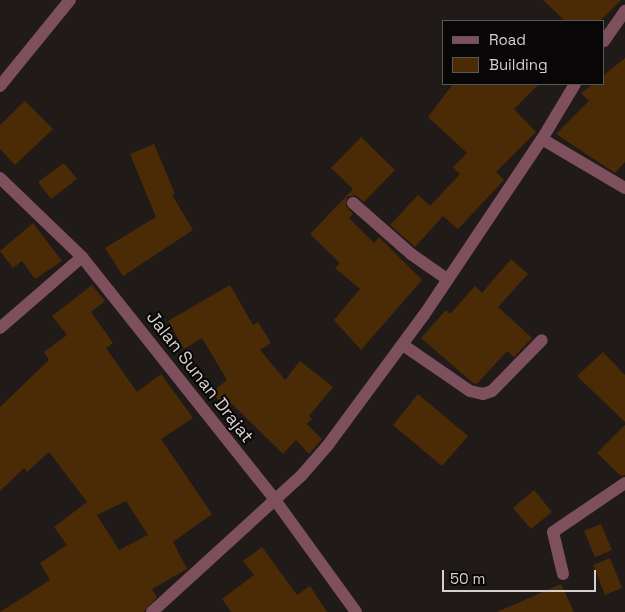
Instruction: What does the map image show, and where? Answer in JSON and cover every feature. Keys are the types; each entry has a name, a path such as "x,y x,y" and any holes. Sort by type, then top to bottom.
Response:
{"street":[{"path":"0,86 70,0"},
{"path":"605,40 625,11"},
{"path":"152,612 276,500 328,445 403,345 542,139 574,85"},
{"path":"542,139 625,188"},
{"name":"Jalan Sunan Drajat","path":"0,178 82,256 276,500 356,612"},
{"path":"353,203 389,236 447,279"},
{"path":"0,328 82,256"},
{"path":"403,345 470,391 482,394 492,391 542,340"},
{"path":"563,574 553,532 625,482"}],"building":[{"path":"543,0 621,0 601,20 564,20"},
{"path":"625,58 625,162 615,173 556,134 589,101 581,93 592,85 605,85 605,74"},
{"path":"452,85 538,85 514,109 536,132 496,172 504,180 458,229 443,216 415,247 390,225 418,195 430,206 460,174 453,167 467,153 428,117"},
{"path":"25,101 53,129 15,165 0,149 0,125"},
{"path":"361,137 395,170 364,202 355,195 347,197 346,206 353,214 349,218 374,243 379,237 422,280 361,350 334,320 360,289 335,268 340,263 310,234 353,189 331,168"},
{"path":"154,144 175,194 172,195 193,230 123,276 105,248 156,217 130,154"},
{"path":"64,163 77,179 51,199 38,182"},
{"path":"33,223 62,261 35,279 22,261 13,268 0,251"},
{"path":"511,259 528,274 498,307 532,338 514,357 507,351 477,384 473,383 421,338 446,310 450,314 475,286 482,293"},
{"path":"92,285 105,301 91,312 113,343 106,348 137,392 161,374 193,418 161,439 212,514 173,542 187,569 152,589 157,597 144,612 0,612 50,580 40,563 67,545 54,527 87,502 49,452 27,472 24,468 0,491 0,407 49,360 44,352 67,335 52,316","holes":["126,501 148,535 119,550 97,515"]},
{"path":"230,285 253,325 258,322 271,343 260,350 285,380 300,361 333,387 309,416 312,419 307,424 322,439 309,454 296,440 283,454 232,404 226,409 212,392 227,380 202,338 184,349 168,321"},
{"path":"603,352 625,375 625,422 577,376"},
{"path":"418,394 468,436 442,466 393,425"},
{"path":"625,425 625,475 621,476 597,453"},
{"path":"534,490 552,512 531,529 513,508"},
{"path":"601,524 612,550 595,557 584,531"},
{"path":"262,547 297,595 310,586 327,612 231,612 222,599 254,575 243,561"},
{"path":"610,558 622,588 605,595 593,565"},
{"path":"561,584 574,612 497,612"}]}
